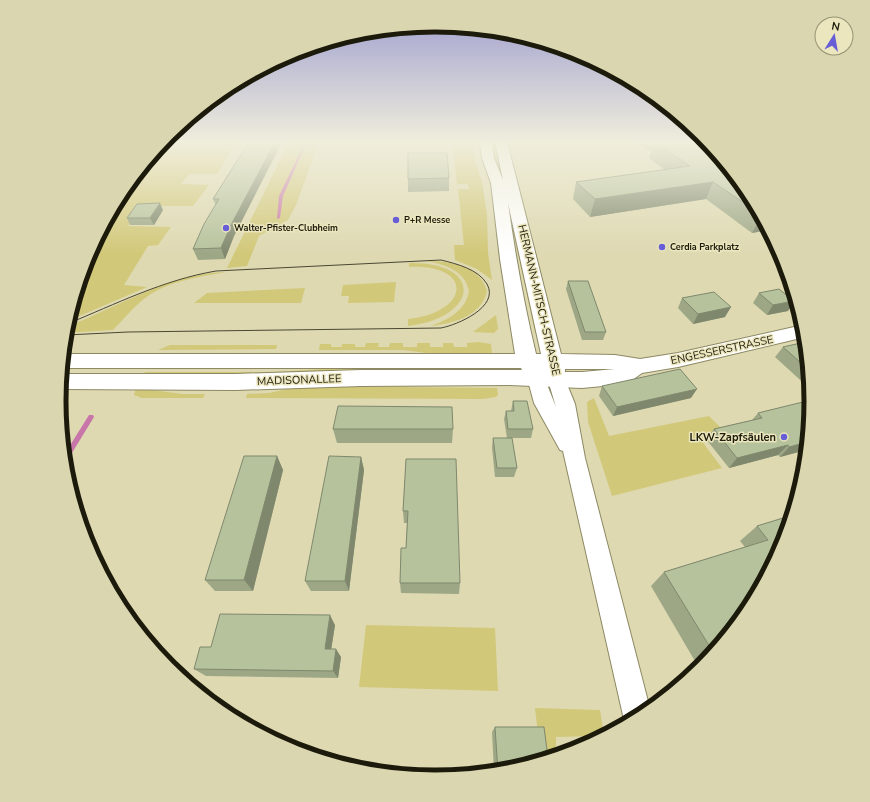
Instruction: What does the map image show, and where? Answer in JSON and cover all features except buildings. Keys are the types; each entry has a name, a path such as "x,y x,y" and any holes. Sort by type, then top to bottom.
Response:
{"main road":[{"name":"HERMANN-MITSCH-STRASSE","path":"497,179 517,315 543,369"},
{"name":"HERMANN-MITSCH-STRASSE","path":"508,179 543,369"},
{"name":"ENGESSERSTRASSE","path":"543,369 582,380 624,376 640,366 678,360 798,332"},
{"name":"MADISONALLEE","path":"68,361 543,369"},
{"name":"MADISONALLEE","path":"67,382 543,369"}],"street":[{"name":"HERMANN-MITSCH-STRASSE","path":"543,369 565,404 575,458 634,711"}],"shaded area":[{"path":"140,179 185,179 181,184 209,185 193,206 142,206 128,226 171,227 158,245 148,246 124,285 147,287 76,318 86,282 104,238 115,216"},
{"path":"271,179 305,179 296,205 288,220 259,236 247,266 227,268"},
{"path":"456,179 481,179 487,214 488,253 492,280 477,269 455,260 454,245 464,245 458,189 469,189 468,184 457,184"},
{"path":"501,179 504,179 540,333 535,333"},
{"path":"426,261 444,262 462,266 478,275 487,291 484,300 479,307 465,317 448,323 431,326 455,314 464,304 469,291 467,284 459,274 440,264"},
{"path":"409,263 434,265 451,271 461,280 464,291 459,302 449,313 431,321 408,326 408,319 429,315 444,308 453,299 456,289 454,280 445,273 430,268 409,267"},
{"path":"227,272 186,280 166,286 156,291 130,312 113,330 72,333 74,324 145,292 185,278"},
{"path":"396,282 394,302 348,303 349,296 341,296 343,285"},
{"path":"305,288 301,303 194,303 207,293"},
{"path":"496,315 498,329 494,333 473,332"},
{"path":"479,342 491,344 492,353 434,354 403,350 319,350 320,344 331,344 331,347 342,347 342,344 355,344 355,347 365,347 366,343 379,343 378,347 389,347 390,343 403,343 403,347 417,347 417,343 430,343 430,347 443,347 443,343 453,343 454,347 467,347 467,343"},
{"path":"170,345 277,345 276,349 158,350"},
{"path":"494,367 495,370 361,370 290,375 142,376 145,372 273,372 339,368"},
{"path":"301,386 497,388 498,395 496,397 483,399 246,398 247,394 269,393"},
{"path":"136,388 183,394 205,394 203,398 142,398 134,395"},
{"path":"594,398 609,436 709,416 727,434 701,440 722,468 612,496 588,422 587,402"},
{"path":"366,625 495,628 498,691 359,687"},
{"path":"535,708 600,710 603,729 589,736 556,737 556,749 540,754"}],"waterway":[{"path":"278,218 281,196 289,179"},
{"path":"69,452 91,417"}],"tram line":[{"path":"72,335 128,332 441,328 457,323 475,314 488,300 489,292 487,284 478,274 454,263 441,260 216,271 158,286 75,321"}],"place":[{"name":"P+R Messe","path":"396,220"},
{"name":"Walter-Pfister-Clubheim","path":"226,228"},
{"name":"Cerdia Parkplatz","path":"662,247"},
{"name":"LKW-Zapfsäulen","path":"784,437"}]}
